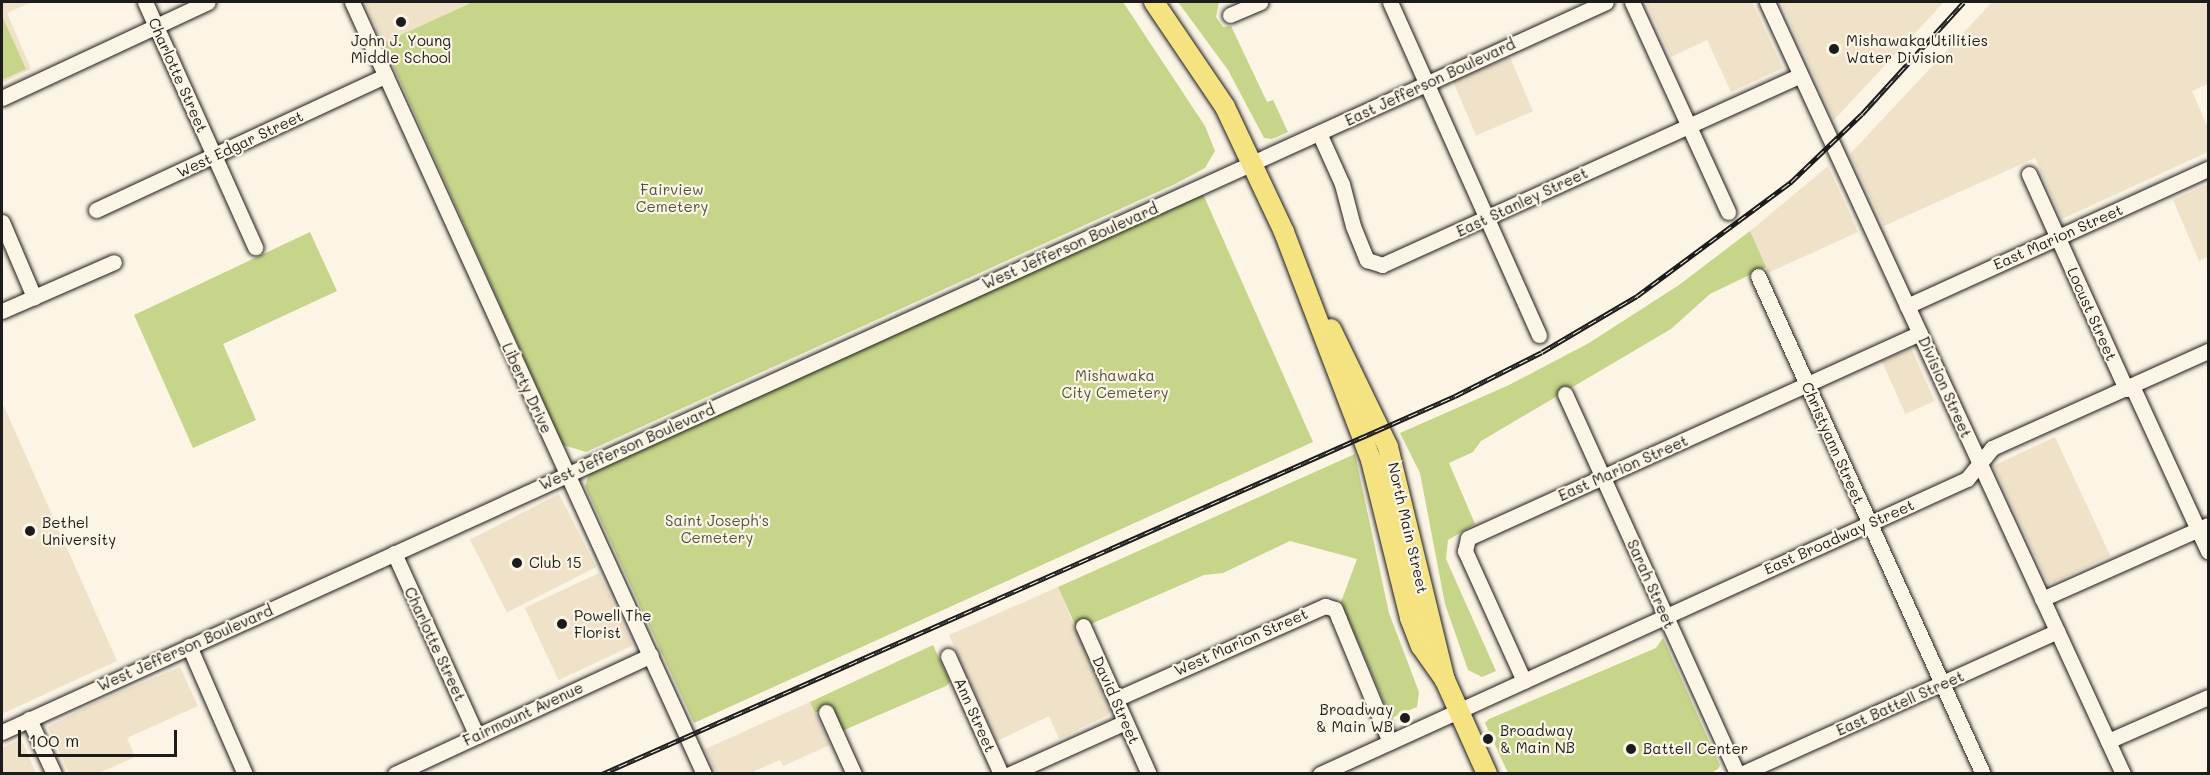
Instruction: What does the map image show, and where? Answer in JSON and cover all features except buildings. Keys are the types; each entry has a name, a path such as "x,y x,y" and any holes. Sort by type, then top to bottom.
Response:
{"main road":[{"name":"North Main Street","path":"1154,2 1204,71 1253,163 1307,286 1338,380 1371,460 1410,618 1421,646 1445,680 1487,774"}],"street":[{"name":"Charlotte Street","path":"145,2 255,247"},
{"path":"2,98 208,2"},
{"name":"Liberty Drive","path":"352,2 704,774"},
{"path":"1230,15 1260,2"},
{"path":"1390,2 1539,334"},
{"name":"East Jefferson Boulevard","path":"1253,163 1606,2"},
{"path":"1632,2 1728,212"},
{"name":"Division Street","path":"1767,2 2108,741 2120,773"},
{"name":"East Stanley Street","path":"1319,133 1342,184 1353,226 1368,260 1375,265 1486,218 1800,75"},
{"name":"West Edgar Street","path":"96,210 385,76"},
{"name":"West Jefferson Boulevard","path":"2,732 1253,163"},
{"name":"East Marion Street","path":"1907,306 2208,169"},
{"name":"Locust Street","path":"2029,174 2129,387 2204,527 2208,551"},
{"path":"2,222 34,297"},
{"path":"2,311 114,262"},
{"name":"Christyann Street","path":"1758,276 1983,774"},
{"name":"East Marion Street","path":"1524,681 1465,551 1465,541 1920,333"},
{"name":"East Broadway Street","path":"1320,774 1967,479 1992,448 2208,351"},
{"name":"Sarah Street","path":"1565,394 1737,774"},
{"path":"2042,599 2204,527"},
{"name":"Charlotte Street","path":"394,553 477,736"},
{"name":"West Marion Street","path":"1116,699 1325,606 1335,609 1390,742"},
{"name":"David Street","path":"1083,626 1149,774"},
{"name":"East Battell Street","path":"1742,774 2057,631"},
{"path":"189,646 245,774"},
{"name":"Fairmount Avenue","path":"395,774 651,655"},
{"name":"Ann Street","path":"948,656 1001,774"},
{"path":"2108,741 2208,697"},
{"path":"826,712 854,774"},
{"path":"29,719 54,774"},
{"path":"1010,774 1125,722"}],"shaded area":[{"path":"2,2 32,2 7,13 31,69 2,83"},
{"name":"John J. Young Middle School","path":"365,2 473,2 383,43"},
{"path":"1646,2 1752,2 1783,68 1731,92 1707,40 1671,57"},
{"path":"1781,2 1944,2 1834,120"},
{"path":"1992,2 2208,2 2208,84 2192,91 2208,128 2208,152 2062,219 2035,158 1884,226 1850,154"},
{"path":"1510,57 1533,111 1476,136 1453,81"},
{"path":"1828,166 1858,232 1768,273 1750,231"},
{"path":"2208,184 2208,257 2199,261 2173,200"},
{"path":"1911,348 1935,401 1905,414 1882,361"},
{"name":"Bethel University","path":"2,402 117,661 2,714"},
{"path":"2055,437 2110,556 2049,584 1993,466"},
{"path":"559,494 596,567 507,612 470,539"},
{"path":"599,573 633,646 558,680 525,608"},
{"path":"1058,587 1110,711 1108,715 1059,739 1049,716 997,741 949,635"},
{"path":"180,667 198,706 127,738 135,757 99,773 69,773 48,727 94,703"},
{"path":"810,702 830,745 783,766 780,760 750,773 716,773 705,749"},
{"path":"21,739 36,773 2,773 2,748"}],"green space":[{"name":"Fairview Cemetery","path":"473,2 1123,2 1205,126 1215,151 1205,168 1175,184 586,452 563,445 383,43"},
{"path":"1178,2 1219,2 1216,17 1223,27 1231,26 1267,102 1273,100 1288,132 1272,139 1264,138 1228,70"},
{"path":"2,16 26,69 2,80"},
{"name":"Mishawaka City Cemetery","path":"1203,194 1313,442 694,723 585,486 589,474"},
{"path":"1750,231 1766,267 1710,294 1671,329 1481,441 1473,452 1449,463 1475,524 1448,540 1446,559 1496,671 1482,677 1468,670 1445,604 1420,473 1400,433 1509,385 1589,343 1679,285"},
{"path":"310,232 337,291 223,344 256,420 193,448 134,315"},
{"path":"1355,454 1389,613 1419,692 1417,707 1391,718 1341,602 1357,559 1290,541 1223,573 1204,575 1091,624 1089,620 1076,627 1058,587"},
{"path":"1663,638 1720,765 1718,769 1709,774 1508,773 1485,723 1489,719 1656,648"},
{"path":"933,645 950,682 946,686 842,731 831,706 815,713 810,702"}],"railway":[{"path":"602,774 1455,396 1542,352 1637,296 1791,182 1862,114 1964,2"}],"place":[{"name":"John J. Young Middle School","path":"401,22"},
{"name":"Mishawaka Utilities Water Division","path":"1834,49"},
{"name":"Bethel University","path":"30,531"},
{"name":"Club 15","path":"517,563"},
{"name":"Powell The Florist","path":"562,624"},
{"name":"Broadway & Main WB","path":"1405,718"},
{"name":"Broadway & Main NB","path":"1488,739"},
{"name":"Battell Center","path":"1631,749"}],"park label":[{"name":"Saint Joseph's Cemetery","path":"717,528"}]}
